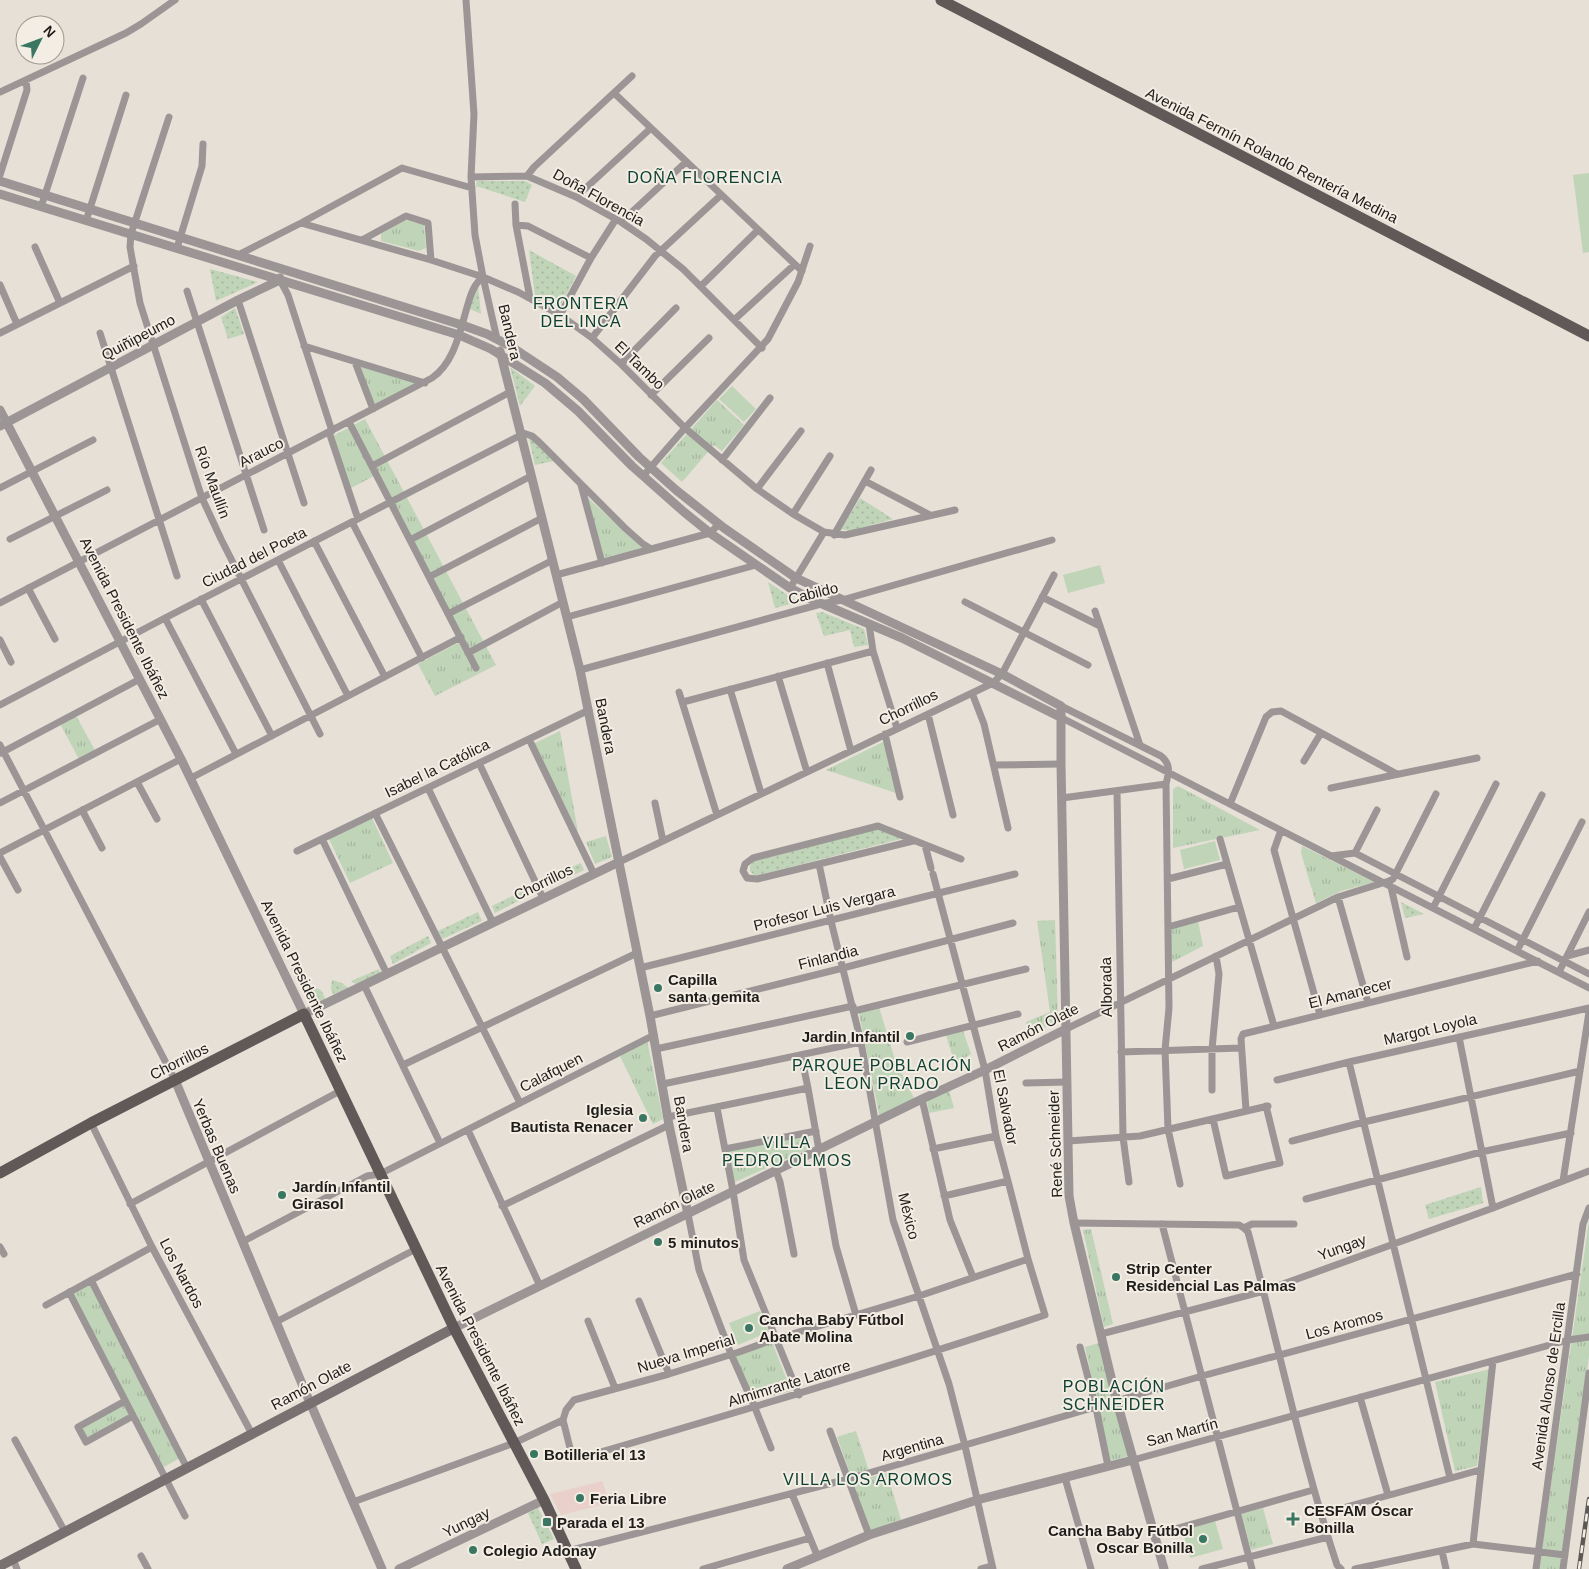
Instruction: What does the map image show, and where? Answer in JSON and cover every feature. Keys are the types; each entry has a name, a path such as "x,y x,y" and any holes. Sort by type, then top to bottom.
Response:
{"main road":[{"name":"Avenida Fermín Rolando Rentería Medina","path":"942,0 1589,336"},
{"name":"Chorrillos","path":"0,1173 92,1123 304,1014"},
{"name":"Avenida Presidente Ibáñez","path":"304,1014 454,1328 544,1500 576,1569"},
{"name":"Ramón Olate","path":"0,1566 15,1564 65,1532 454,1328"}],"street":[{"path":"0,92 126,33 175,0"},
{"name":"Bandera","path":"466,0 474,114 471,177 475,235 483,277 589,710 699,1270 731,1354 771,1448"},
{"path":"527,176 534,167 632,76"},
{"path":"41,207 83,78"},
{"path":"0,175 27,90 26,80"},
{"path":"614,93 802,271"},
{"path":"86,221 126,95"},
{"name":"Río Maullín","path":"168,117 131,234 130,248 140,303 202,498 320,734"},
{"path":"576,197 651,128"},
{"path":"177,248 202,166 203,144"},
{"path":"560,315 591,258 618,220 686,162"},
{"path":"238,255 402,168 472,188"},
{"name":"Doña Florencia","path":"471,177 527,176 576,197 618,220 662,251 701,286 762,348"},
{"path":"0,180 462,325 497,339 534,360 570,388 676,490 719,524 796,578 1002,674 1164,758 1168,763 1169,773 1166,784 1169,1008 1165,1050 1168,1129 1180,1184"},
{"path":"0,194 480,343 545,383 568,402 643,476 710,533 790,588 821,604 902,638 993,683 1589,988"},
{"path":"592,338 655,256 721,195"},
{"path":"515,204 516,225 530,298"},
{"path":"362,240 406,216 428,222 431,260"},
{"name":"El Tambo","path":"301,223 431,260 483,277 530,298 560,315 592,338 685,428 757,489 793,514 824,532 834,535"},
{"path":"516,225 528,226 591,258"},
{"path":"701,286 758,230"},
{"path":"643,476 685,428 762,348 774,330 798,282 810,246"},
{"path":"35,247 60,303"},
{"path":"734,320 794,265"},
{"path":"0,333 134,266"},
{"path":"283,269 280,280 288,295 304,346 355,520 422,658"},
{"name":"Arauco","path":"0,603 425,383 440,373 445,367 459,335 472,292 476,284 483,277"},
{"name":"Quiñipeumo","path":"3,424 238,300 280,280"},
{"path":"0,285 17,324"},
{"path":"187,291 264,530"},
{"path":"238,300 304,503"},
{"path":"621,364 676,308"},
{"path":"100,333 177,576"},
{"path":"651,395 709,338"},
{"path":"304,346 425,383"},
{"path":"355,362 373,409"},
{"path":"372,466 510,392"},
{"path":"722,460 770,398"},
{"name":"Avenida Presidente Ibáñez","path":"0,410 3,424 32,471 191,778 304,1014"},
{"path":"349,422 476,668"},
{"path":"757,489 801,431"},
{"path":"521,433 532,436 539,442 625,528 643,544 652,549"},
{"name":"Ciudad del Poeta","path":"0,705 521,433"},
{"path":"0,488 93,440"},
{"path":"793,514 830,456"},
{"path":"871,470 834,535 845,535 955,510"},
{"path":"410,540 531,476"},
{"path":"865,481 930,515"},
{"path":"581,485 602,562"},
{"path":"10,539 106,490"},
{"path":"429,577 542,518"},
{"path":"556,575 710,533 719,524"},
{"path":"790,588 824,532"},
{"name":"Cabildo","path":"580,670 821,604 842,600 1052,540"},
{"path":"314,541 385,677"},
{"path":"278,560 348,696"},
{"path":"448,614 552,560"},
{"path":"567,617 756,565"},
{"name":"Chorrillos","path":"304,1014 993,683 1002,674 1054,575"},
{"path":"28,588 56,639"},
{"path":"1042,597 1100,626"},
{"path":"201,599 272,736"},
{"path":"468,653 563,602"},
{"path":"966,602 1088,665"},
{"path":"1095,611 1140,745"},
{"path":"165,618 236,754"},
{"path":"869,624 873,651 898,728"},
{"path":"191,778 461,638"},
{"path":"0,640 11,662"},
{"path":"682,702 873,651"},
{"path":"827,663 851,751"},
{"path":"778,676 807,772"},
{"path":"1,750 140,680"},
{"path":"730,690 761,794"},
{"path":"679,692 717,815"},
{"path":"972,693 984,724 1008,828"},
{"name":"René Schneider","path":"1062,706 1061,764 1069,1196 1118,1402 1164,1569"},
{"name":"Isabel la Católica","path":"297,851 589,710"},
{"path":"1230,804 1266,717 1272,712 1281,711 1397,774"},
{"path":"928,714 953,815"},
{"path":"0,803 161,719"},
{"path":"1304,762 1321,733"},
{"path":"885,734 900,797"},
{"path":"529,739 594,874"},
{"name":"Yerbas Buenas","path":"1,750 24,790 175,1080 310,1403 382,1569"},
{"path":"1331,788 1476,758"},
{"path":"18,890 0,855 181,759"},
{"path":"479,763 543,898"},
{"path":"994,765 1061,764"},
{"path":"137,782 157,819"},
{"path":"1062,798 1166,784"},
{"path":"1433,908 1496,784"},
{"path":"428,788 493,923"},
{"name":"Alborada","path":"1117,791 1123,1137 1129,1182"},
{"path":"1395,874 1436,794"},
{"path":"1474,929 1542,795"},
{"path":"655,803 663,841"},
{"path":"82,810 102,848"},
{"path":"1356,868 1358,855 1377,810"},
{"path":"375,813 520,1103"},
{"path":"1517,951 1582,822"},
{"path":"913,841 757,879 747,878 743,871 745,864 753,858 878,826 961,859"},
{"path":"1281,830 1274,850 1320,1015"},
{"path":"322,839 387,974"},
{"path":"1220,839 1274,1026"},
{"name":"El Salvador","path":"925,845 985,1070 996,1136 1028,1259 1046,1315"},
{"path":"1331,856 1358,855 1522,940 1565,958 1589,974"},
{"name":"México","path":"819,864 830,921 861,1042 893,1220 939,1351 965,1446 993,1568"},
{"path":"1168,879 1227,864"},
{"name":"Profesor Luis Vergara","path":"640,968 1015,874"},
{"name":"Ramón Olate","path":"454,1328 1293,918 1338,897 1393,878 1395,874"},
{"path":"1391,887 1407,956"},
{"path":"1338,897 1368,1003"},
{"path":"1168,926 1239,908"},
{"path":"1559,972 1589,912"},
{"name":"Finlandia","path":"650,1016 1013,923"},
{"path":"1565,958 1589,950"},
{"path":"403,1065 637,952"},
{"path":"1212,1090 1212,1049 1219,974 1216,956"},
{"name":"El Amanecer","path":"1241,1048 1241,1036 1243,1034 1538,962"},
{"path":"656,1049 854,1009 1026,969"},
{"path":"364,985 440,1144"},
{"name":"Margot Loyola","path":"1277,1080 1589,1008"},
{"path":"1563,1181 1589,1012"},
{"path":"907,1042 1018,1014"},
{"name":"Calafquen","path":"242,1242 367,1176 380,1174 654,1035"},
{"path":"1459,1037 1493,1208"},
{"path":"663,1084 861,1042"},
{"path":"1121,1052 1241,1048 1246,1110"},
{"path":"801,1055 836,1246 856,1315"},
{"path":"1350,1062 1450,1478"},
{"path":"1292,1141 1580,1071"},
{"path":"1026,1083 1067,1082"},
{"path":"502,1206 669,1121 717,1108 808,1088"},
{"path":"130,1204 340,1091"},
{"path":"922,1099 950,1220 973,1277"},
{"path":"1068,1141 1140,1136 1267,1106 1280,1163 1226,1176 1213,1119"},
{"path":"717,1108 744,1260 799,1395"},
{"name":"Los Nardos","path":"92,1123 152,1247 252,1434"},
{"path":"468,1130 540,1286"},
{"path":"725,1149 816,1130"},
{"path":"1306,1199 1481,1152 1571,1133"},
{"path":"933,1150 996,1136"},
{"path":"776,1171 780,1182 794,1254"},
{"name":"Yungay","path":"1101,1334 1264,1291 1589,1171"},
{"path":"944,1196 1008,1181"},
{"name":"Avenida Alonso de Ercilla","path":"1536,1569 1583,1224 1589,1208"},
{"path":"1074,1223 1239,1225 1248,1232 1313,1490 1337,1565 1341,1569"},
{"path":"1162,1224 1252,1569"},
{"path":"1244,1228 1252,1224 1294,1224"},
{"path":"46,1305 152,1247"},
{"path":"276,1322 416,1249"},
{"name":"Nueva Imperial","path":"563,1420 566,1410 574,1400 669,1374 776,1338 919,1296 1028,1259"},
{"name":"Los Aromos","path":"1118,1402 1202,1376 1577,1274"},
{"path":"91,1280 187,1468"},
{"path":"69,1292 185,1516"},
{"path":"639,1301 669,1374"},
{"name":"Almimrante Latorre","path":"563,1420 571,1452 580,1458 799,1395 1046,1315"},
{"path":"588,1321 615,1388"},
{"name":"San Martín","path":"787,1569 869,1535 978,1500 1133,1460 1568,1340 1589,1337"},
{"path":"1080,1347 1096,1408 1108,1466"},
{"path":"1472,1544 1493,1361"},
{"path":"1563,1569 1589,1373"},
{"path":"1360,1398 1388,1494"},
{"path":"125,1401 78,1427 86,1442 133,1416"},
{"name":"Argentina","path":"568,1551 848,1480 1118,1402"},
{"path":"353,1502 514,1443 563,1420"},
{"path":"830,1431 869,1535"},
{"path":"15,1440 65,1532"},
{"path":"1321,1514 1480,1470"},
{"path":"1065,1478 1091,1569"},
{"path":"1154,1535 1313,1490"},
{"path":"792,1494 817,1555"},
{"name":"Yungay","path":"400,1569 544,1500"},
{"path":"1202,1569 1328,1537"},
{"path":"703,1569 810,1538"},
{"path":"1355,1569 1442,1552 1472,1544 1565,1555"},
{"path":"1442,1552 1446,1569"},
{"path":"141,1556 148,1569"},
{"path":"981,1569 993,1568"}],"shaded area":[{"name":"Feria Libre","path":"602,1481 610,1503 561,1515 550,1494"}],"green space":[{"path":"1589,173 1589,252 1583,253 1573,175"},
{"path":"477,181 525,181 532,185 525,202 476,186"},
{"path":"405,220 424,225 426,248 419,251 381,241 381,234"},
{"path":"529,250 576,276 559,308 535,295"},
{"path":"210,269 258,282 216,301"},
{"path":"478,285 481,314 470,309"},
{"path":"235,308 244,334 228,339 221,317"},
{"path":"360,365 416,383 374,405"},
{"path":"510,367 535,386 520,406"},
{"path":"732,386 756,409 744,422 719,399"},
{"path":"717,400 744,425 722,451 714,445 682,482 661,463"},
{"path":"365,419 496,665 435,696 418,664 464,640 378,474 351,488 333,436"},
{"path":"528,435 554,461 535,465"},
{"path":"586,496 642,548 603,558"},
{"path":"860,498 893,519 850,531 841,529"},
{"path":"1100,565 1105,583 1068,593 1063,575"},
{"path":"768,582 798,602 775,608"},
{"path":"822,612 864,629 868,645 854,647 850,630 824,636 816,613"},
{"path":"75,714 96,752 80,761 59,722"},
{"path":"560,731 578,832 533,744"},
{"path":"885,741 896,793 826,770"},
{"path":"1178,786 1260,830 1173,848 1173,789"},
{"path":"372,818 393,863 350,883 329,839"},
{"path":"878,829 901,839 755,876 750,871 750,866 754,861"},
{"path":"606,836 612,857 595,864 586,842"},
{"path":"1215,841 1220,860 1184,869 1180,850"},
{"path":"1302,846 1375,882 1341,891 1316,903 1301,853"},
{"path":"581,863 584,870 545,889 541,880"},
{"path":"529,888 532,894 495,913 492,906"},
{"path":"1401,902 1424,914 1405,918"},
{"path":"478,912 482,921 442,939 438,931"},
{"path":"1055,920 1058,1020 1029,1036 1026,1022 1050,1012 1037,921"},
{"path":"1198,921 1203,946 1170,963 1170,929"},
{"path":"428,936 431,943 393,964 390,956"},
{"path":"289,964 295,964 305,984 300,987"},
{"path":"379,969 381,974 359,986 351,981"},
{"path":"332,980 342,983 349,989 334,996 331,989"},
{"path":"312,987 321,990 325,998 324,1002 312,1007 306,998 306,992"},
{"path":"879,1007 895,1060 914,1098 880,1119 859,1013"},
{"path":"963,1031 971,1054 955,1064 946,1035"},
{"path":"647,1040 663,1119 653,1124 620,1056"},
{"path":"949,1090 954,1108 929,1113 927,1100"},
{"path":"808,1133 811,1148 735,1182 727,1150"},
{"path":"1481,1187 1483,1203 1429,1219 1425,1205"},
{"path":"1589,1220 1589,1356 1560,1569 1539,1569"},
{"path":"1091,1229 1113,1324 1104,1327 1083,1230"},
{"path":"90,1282 180,1458 162,1468 134,1412 87,1438 82,1427 128,1402 71,1293"},
{"name":"Cancha Baby Fútbol Abate Molina","path":"760,1311 769,1332 738,1345 729,1323"},
{"path":"772,1342 791,1391 754,1401 734,1354"},
{"path":"1099,1343 1129,1456 1110,1461 1085,1347"},
{"path":"1491,1369 1477,1466 1455,1471 1435,1382"},
{"path":"856,1431 871,1477 887,1473 901,1520 870,1531 837,1437"},
{"path":"538,1508 554,1539 542,1544 528,1513"},
{"path":"1263,1508 1273,1544 1251,1550 1241,1514"},
{"name":"Cancha Baby Fútbol Oscar Bonilla","path":"1215,1521 1223,1549 1190,1558 1182,1530"}],"railway":[{"path":"1579,1569 1589,1499"}],"place":[{"name":"Capilla santa gemita","path":"658,988"},
{"name":"Jardin Infantil","path":"910,1036"},
{"name":"Iglesia Bautista Renacer","path":"643,1118"},
{"name":"Jardín Infantil Girasol","path":"282,1195"},
{"name":"5 minutos","path":"658,1242"},
{"name":"Strip Center Residencial Las Palmas","path":"1116,1277"},
{"name":"Cancha Baby Fútbol Abate Molina","path":"749,1328"},
{"name":"Botilleria el 13","path":"534,1454"},
{"name":"Feria Libre","path":"580,1498"},
{"name":"CESFAM Óscar Bonilla","path":"1293,1519"},
{"name":"Parada el 13","path":"547,1522"},
{"name":"Cancha Baby Fútbol Oscar Bonilla","path":"1203,1539"},
{"name":"Colegio Adonay","path":"473,1550"}],"district":[{"name":"DOÑA FLORENCIA","path":"705,177"},
{"name":"FRONTERA DEL INCA","path":"581,312"},
{"name":"PARQUE POBLACIÓN LEON PRADO","path":"882,1074"},
{"name":"VILLA PEDRO OLMOS","path":"787,1151"},
{"name":"POBLACIÓN SCHNEIDER","path":"1114,1395"},
{"name":"VILLA LOS AROMOS","path":"868,1479"}]}
